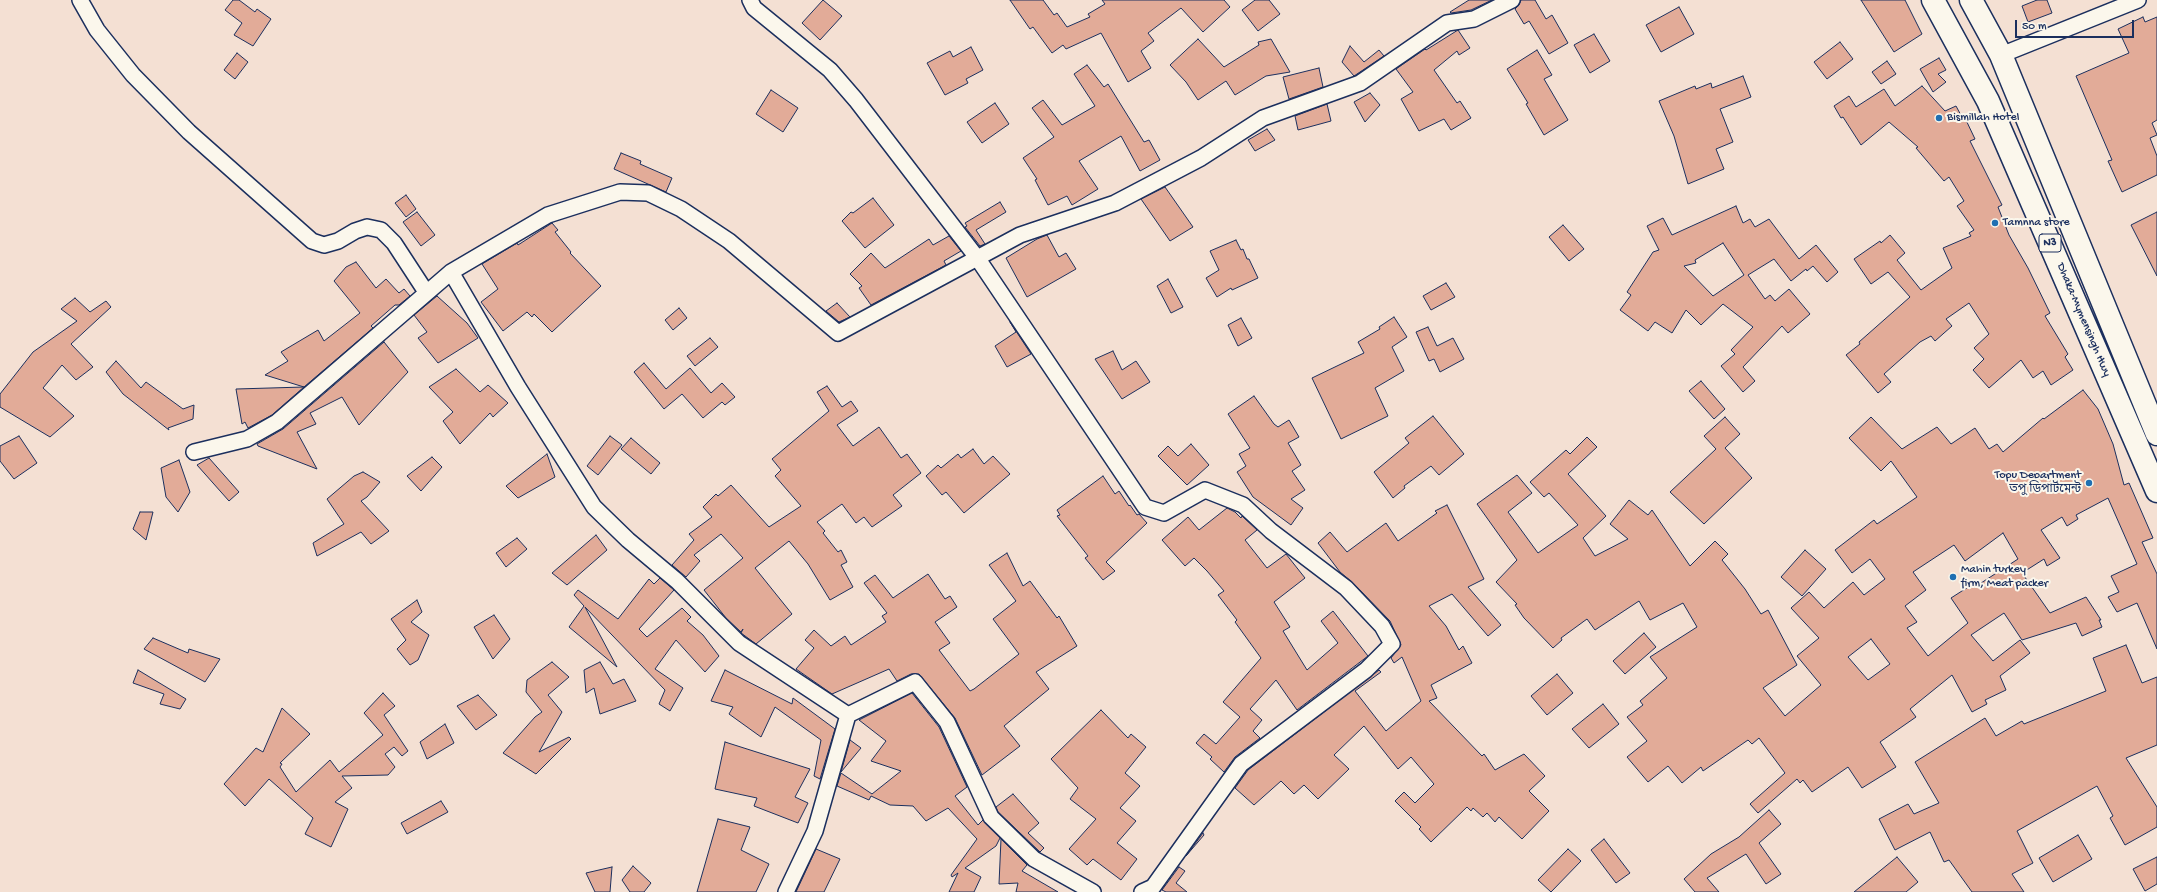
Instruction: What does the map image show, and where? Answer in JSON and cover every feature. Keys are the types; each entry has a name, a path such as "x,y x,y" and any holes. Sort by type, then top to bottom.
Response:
{"highway":[{"name":"Dhaka-Mymensingh Hwy","path":"1933,0 1988,101 2157,491"},
{"name":"Dhaka-Mymensingh Hwy","path":"1971,0 2001,55 2157,434"}],"street":[{"path":"80,0 97,30 133,75 189,132 312,241 324,245 338,241 355,231 367,227 381,230 394,243 426,292"},
{"path":"750,0 754,8 830,70 856,100 978,259 1145,507 1164,513 1205,490 1243,505 1271,530 1346,588 1382,626 1392,644 1366,670 1241,764 1153,887 1142,892"},
{"path":"194,452 247,439 277,422 451,272 548,215 620,192 648,193 681,209 728,241 838,333 978,259 1020,235 1115,203 1201,158 1263,118 1360,83 1448,23 1474,19 1512,0"},
{"path":"2001,55 2138,0"},
{"path":"451,272 518,387 594,507 628,540 677,581 739,643 848,714"},
{"path":"786,892 815,831 848,714 915,682 947,722 991,817 1034,859 1092,892"}],"building":[{"path":"233,0 239,0 255,12 257,9 271,19 253,46 234,35 242,23 225,10"},
{"path":"823,0 842,16 820,40 802,23"},
{"path":"1010,0 1043,0 1054,15 1057,13 1067,27 1090,17 1088,14 1105,4 1102,0 1224,0 1230,7 1203,32 1181,8 1148,33 1154,41 1141,51 1151,68 1128,82 1101,33 1066,49 1063,45 1052,53 1033,27 1030,29"},
{"path":"1255,0 1269,0 1280,14 1258,31 1242,10"},
{"path":"1469,0 1492,0 1471,10 1450,12"},
{"path":"1521,0 1535,0 1546,19 1552,15 1568,43 1549,54 1529,21 1524,24 1515,9"},
{"path":"1861,0 1905,0 1922,34 1894,52"},
{"path":"2037,0 2047,0 2052,13 2028,22 2022,6"},
{"path":"1679,7 1694,34 1661,52 1646,25"},
{"path":"2143,17 2145,22 2157,17 2157,120 2152,123 2157,135 2150,138 2157,156 2157,175 2122,192 2108,161 2112,160 2076,76 2129,53 2118,29"},
{"path":"1458,30 1470,48 1459,55 1457,51 1434,70 1457,103 1460,101 1471,118 1451,130 1444,119 1419,131 1401,99 1413,92 1396,69 1425,49 1426,50"},
{"path":"1594,34 1610,61 1590,73 1574,45"},
{"path":"1198,39 1224,67 1259,45 1258,42 1271,39 1290,72 1266,76 1235,95 1226,81 1198,100 1186,82 1170,65"},
{"path":"1840,42 1853,59 1827,79 1814,62"},
{"path":"1350,46 1364,62 1379,50 1384,56 1354,76 1342,62"},
{"path":"971,47 983,70 966,79 968,83 945,95 927,63 950,51 953,57"},
{"path":"1537,50 1552,75 1544,79 1568,120 1544,135 1526,104 1528,103 1507,69"},
{"path":"237,53 248,62 235,79 224,70"},
{"path":"1939,58 1946,70 1938,74 1946,82 1933,92 1920,69"},
{"path":"1887,61 1896,74 1881,84 1872,72"},
{"path":"1087,65 1104,87 1108,84 1144,142 1149,140 1160,160 1140,171 1121,136 1079,161 1098,189 1072,205 1067,196 1048,205 1035,180 1037,179 1023,158 1054,137 1032,108 1043,100 1062,125 1095,106 1074,74"},
{"path":"1319,68 1323,87 1289,99 1283,77"},
{"path":"1743,76 1751,97 1720,109 1733,142 1716,149 1724,169 1688,184 1674,136 1659,101 1695,86 1696,89 1711,83 1712,88"},
{"path":"1922,86 1945,111 1956,106 1963,119 1965,118 1975,139 1970,141 2002,205 1998,207 2009,235 2028,268 2050,313 2045,316 2068,354 2065,357 2073,370 2051,385 2043,371 2033,378 2021,360 1989,388 1973,370 1984,359 1974,348 1989,334 1969,303 1946,319 1952,326 1935,341 1931,336 1920,342 1884,374 1891,382 1878,393 1846,355 1860,344 1859,342 1910,297 1888,272 1871,284 1854,259 1880,241 1881,243 1890,235 1905,253 1897,260 1921,290 1952,268 1943,248 1971,236 1969,233 1974,230 1957,206 1964,201 1949,177 1944,181 1916,148 1918,147 1889,122 1861,145 1834,106 1849,96 1856,107 1884,89 1895,106"},
{"path":"771,90 798,108 783,132 756,114"},
{"path":"1370,93 1380,105 1365,122 1354,102"},
{"path":"995,103 1009,124 982,143 967,122"},
{"path":"1327,104 1331,121 1298,130 1295,116"},
{"path":"1267,129 1275,140 1255,151 1248,140"},
{"path":"621,153 641,161 640,164 672,178 666,192 614,169"},
{"path":"1165,187 1193,227 1170,241 1141,199"},
{"path":"406,195 416,209 406,217 395,203"},
{"path":"873,198 894,225 865,248 842,221 851,212 853,213"},
{"path":"1000,202 1006,212 976,230 985,244 980,246 965,227 967,226 965,223"},
{"path":"1736,206 1743,223 1750,219 1755,227 1769,219 1799,259 1816,245 1838,272 1827,282 1813,266 1807,271 1806,269 1791,281 1774,259 1748,275 1765,299 1770,295 1775,301 1789,289 1810,314 1788,333 1782,326 1743,367 1755,381 1743,392 1721,366 1735,354 1731,350 1753,327 1723,304 1701,325 1686,310 1672,333 1655,322 1648,331 1620,310 1631,295 1627,292 1653,252 1659,250 1647,226 1663,218 1672,235","holes":["1723,243 1744,275 1713,296 1684,266 1696,263 1695,260"]},
{"path":"417,212 435,235 421,246 403,222"},
{"path":"2157,212 2157,276 2131,225"},
{"path":"552,223 558,230 555,232 571,252 570,253 601,286 552,332 534,314 532,317 527,312 503,331 481,302 498,289 482,264 517,243 518,245"},
{"path":"1563,225 1584,249 1569,261 1549,237"},
{"path":"1047,235 1059,257 1066,253 1076,269 1027,297 1006,258 1037,239"},
{"path":"949,236 961,251 944,261 946,265 871,305 859,288 862,286 850,274 871,253 885,268 929,239 933,245"},
{"path":"1236,240 1241,250 1243,249 1247,259 1249,259 1258,278 1232,290 1231,288 1217,297 1206,278 1219,270 1210,251"},
{"path":"356,262 376,288 386,279 399,293 404,289 410,296 399,305 395,305 371,326 373,328 304,387 265,375 288,361 281,352 318,330 324,341 360,313 334,281 346,267"},
{"path":"1168,279 1183,307 1171,313 1157,286"},
{"path":"1446,283 1455,297 1431,310 1423,296"},
{"path":"437,296 467,323 478,338 438,363 418,338 427,332 414,315"},
{"path":"75,298 90,312 106,301 111,307 71,344 93,367 76,380 62,365 43,388 74,416 50,437 0,407 0,394 33,352 77,321 61,309"},
{"path":"837,303 850,317 839,322 826,311"},
{"path":"679,308 687,318 673,330 665,320"},
{"path":"1394,317 1407,337 1392,347 1404,371 1375,388 1388,416 1341,439 1312,378 1364,353 1358,342 1380,329 1379,327"},
{"path":"1241,318 1252,338 1238,346 1228,325"},
{"path":"1010,322 1031,354 1007,367 995,346 1016,332"},
{"path":"1428,327 1437,346 1453,338 1464,359 1440,372 1434,359 1429,361 1416,332"},
{"path":"710,338 718,347 695,366 687,356"},
{"path":"384,342 408,372 359,425 342,397 310,413 316,424 297,432 317,469 258,446 257,444 283,429"},
{"path":"1113,351 1122,370 1136,361 1150,382 1122,399 1095,359"},
{"path":"116,361 141,388 146,382 183,409 194,405 193,419 168,428 169,430 123,394 106,372"},
{"path":"644,363 666,389 690,368 711,393 722,383 735,397 725,405 722,402 703,418 682,394 664,409 634,372"},
{"path":"456,369 480,392 488,385 508,403 493,417 490,413 460,444 443,421 453,412 429,387"},
{"path":"1701,381 1725,409 1714,419 1689,391"},
{"path":"827,386 842,407 851,401 858,411 837,425 853,446 879,427 901,458 907,454 921,473 893,495 902,506 872,527 864,517 856,523 842,504 817,522 825,531 823,533 838,552 841,550 847,562 841,565 853,587 830,600 808,564 789,541 755,568 792,614 756,644 741,633 743,629 741,632 726,618 704,590 743,558 721,534 694,555 700,561 686,577 672,565 694,540 689,534 712,517 703,507 716,494 718,496 731,485 769,527 801,506 775,476 781,470 772,459 829,411 817,392"},
{"path":"304,387 272,415 248,428 245,422 242,424 236,389"},
{"path":"2083,390 2098,409 2113,444 2124,485 2129,483 2153,538 2142,542 2157,574 2157,649 2137,603 2117,612 2108,597 2119,592 2111,576 2137,564 2108,498 2076,515 2078,519 2067,526 2062,517 2041,530 2060,558 2047,566 2044,559 2022,573 2050,613 2086,597 2101,620 2099,620 2102,627 2082,636 2076,623 2022,640 2004,613 1971,635 1993,661 2020,640 2030,653 2000,676 2006,690 1985,700 1987,704 1972,712 1952,675 1910,709 1916,717 1880,742 1896,767 1862,788 1848,767 1812,792 1803,780 1800,783 1797,779 1758,813 1750,804 1785,773 1759,738 1752,744 1748,740 1703,771 1701,767 1682,783 1668,766 1648,782 1627,757 1647,741 1627,717 1643,705 1640,701 1667,678 1650,657 1697,627 1683,603 1650,620 1639,601 1595,630 1587,619 1561,638 1562,640 1553,648 1524,618 1515,605 1517,604 1496,582 1517,560 1477,504 1517,475 1532,493 1508,512 1538,553 1578,525 1549,493 1544,497 1530,482 1566,450 1570,454 1587,437 1597,447 1568,474 1606,516 1583,538 1595,556 1628,539 1610,524 1629,500 1648,515 1652,510 1690,566 1715,541 1728,554 1722,560 1745,589 1761,614 1768,610 1797,665 1763,688 1785,716 1821,685 1797,656 1819,638 1791,608 1809,592 1824,608 1853,582 1864,595 1885,579 1870,559 1852,573 1835,550 1874,520 1877,524 1917,497 1891,461 1881,471 1849,438 1871,417 1902,449 1937,427 1951,444 1975,428 1989,449 1997,444 2003,452 2043,418 2044,419","holes":["2003,533 2018,559 1978,585 1976,582 1951,598 1968,623 1928,656 1907,628 1917,622 1905,606 1926,590 1913,572 1954,545 1965,561","1871,639 1890,664 1868,680 1848,657"]},
{"path":"1254,396 1274,424 1278,427 1289,420 1299,437 1288,443 1301,465 1292,471 1305,490 1291,499 1303,508 1291,525 1253,497 1237,472 1246,466 1239,454 1250,448 1228,414"},
{"path":"1433,416 1464,454 1439,475 1431,466 1404,486 1405,488 1393,498 1374,472 1409,443 1405,438"},
{"path":"1725,417 1740,434 1725,448 1752,478 1704,524 1670,492 1716,449 1704,436"},
{"path":"19,436 37,463 14,479 0,461 0,446"},
{"path":"610,436 622,445 598,475 587,466"},
{"path":"631,438 660,463 651,474 621,449"},
{"path":"1191,444 1209,465 1187,485 1158,456 1168,446 1178,456"},
{"path":"973,449 984,464 993,456 1010,474 964,513 946,492 942,495 926,476 938,465 941,468 958,454 961,458"},
{"path":"547,454 555,477 518,498 506,486"},
{"path":"432,457 442,467 421,491 407,476"},
{"path":"209,458 239,492 229,501 197,465"},
{"path":"179,460 190,492 178,512 166,497 161,468"},
{"path":"363,472 380,482 367,497 361,501 389,531 371,544 361,532 317,556 313,543 344,524 327,499 354,476"},
{"path":"1103,476 1115,494 1119,491 1129,506 1130,505 1137,515 1139,514 1147,523 1106,562 1115,571 1103,580 1085,558 1088,556 1057,516 1060,515 1057,510"},
{"path":"1447,505 1484,579 1468,587 1501,625 1488,636 1452,594 1429,606 1446,626 1459,650 1463,646 1472,663 1431,685 1437,698 1429,701 1482,756 1484,754 1495,770 1524,754 1545,776 1529,791 1549,811 1522,839 1499,817 1495,822 1487,813 1483,817 1473,808 1471,811 1467,807 1431,842 1419,829 1421,827 1395,801 1404,792 1415,803 1434,784 1411,757 1398,769 1364,726 1334,755 1349,769 1318,799 1304,785 1294,794 1281,781 1254,805 1235,788 1248,770 1379,670 1381,672 1355,691 1386,731 1421,701 1402,657 1394,663 1391,658 1401,645 1390,621 1352,582 1340,572 1318,543 1330,532 1347,552 1386,523 1398,541 1437,513 1435,511"},
{"path":"1227,508 1235,512 1241,518 1242,516 1257,530 1245,540 1267,568 1286,554 1305,578 1274,602 1290,627 1283,631 1307,670 1338,643 1321,621 1333,611 1368,656 1297,710 1276,680 1250,709 1262,720 1253,731 1260,738 1235,757 1224,772 1210,759 1212,757 1196,743 1204,734 1216,744 1240,717 1223,702 1261,658 1235,622 1237,620 1218,595 1224,591 1194,558 1185,566 1162,540 1188,517 1199,530"},
{"path":"140,512 153,512 146,540 133,529"},
{"path":"596,535 607,550 567,585 552,573"},
{"path":"517,538 527,549 506,567 496,553"},
{"path":"1805,550 1826,569 1802,596 1781,577"},
{"path":"1007,553 1023,586 1030,581 1057,618 1059,616 1077,646 1036,672 1049,689 1004,726 1020,746 982,775 955,718 919,674 911,674 897,681 889,669 832,694 796,669 814,648 805,640 814,630 831,646 845,636 851,645 886,622 882,616 887,613 864,583 875,575 893,598 928,574 945,599 950,596 957,607 935,622 950,643 939,650 970,691 974,689 1019,654 993,619 1016,601 989,565"},
{"path":"660,578 674,590 639,629 647,637 682,608 691,617 687,621 703,635 719,656 705,672 676,640 655,669 683,688 670,711 659,704 665,690 585,607 617,667 569,627 584,606 574,595 578,590 618,619 649,579 654,584"},
{"path":"417,600 422,612 411,622 429,635 418,660 410,665 397,649 406,640 391,619"},
{"path":"494,615 510,639 493,659 474,627"},
{"path":"1644,633 1656,647 1625,674 1613,661"},
{"path":"153,638 188,653 189,649 220,659 205,682 144,649"},
{"path":"2126,645 2142,683 2157,677 2157,745 2126,758 2157,807 2157,827 2125,845 2110,818 2113,816 2097,786 2017,831 2033,863 2012,874 2024,892 1972,892 1949,860 1944,862 1930,832 1895,850 1879,819 1908,804 1914,814 1939,803 1915,762 1985,718 1996,736 2022,721 2024,724 2106,691 2093,658"},
{"path":"552,662 569,677 548,695 562,712 539,752 569,737 571,739 536,774 503,753 535,717 542,712 526,692 527,680"},
{"path":"600,662 613,684 624,679 636,701 600,714 594,688 586,693 584,670"},
{"path":"138,670 186,699 180,709 160,704 164,694 133,683"},
{"path":"725,670 792,704 793,698 835,729 820,779 814,776 821,740 775,707 761,737 729,714 733,707 711,701"},
{"path":"1557,674 1573,693 1547,715 1531,696"},
{"path":"383,693 395,706 384,715 408,751 402,756 394,747 385,754 395,767 388,775 342,776 352,788 335,802 348,809 331,847 305,834 313,818 269,779 245,806 224,784 256,748 263,752 282,708 310,734 280,763 282,764 280,767 296,792 330,760 339,772 383,735 364,713"},
{"path":"912,693 939,727 967,787 955,796 978,825 983,820 1000,838 996,846 965,868 981,877 974,892 949,892 958,873 952,877 951,875 977,839 948,808 926,821 913,806 890,805 871,796 869,800 837,786 841,773 872,794 901,771 871,761 886,741 859,720"},
{"path":"478,695 497,715 476,730 457,706"},
{"path":"1603,704 1619,724 1589,748 1572,729"},
{"path":"1101,710 1128,738 1131,734 1146,747 1125,773 1140,786 1120,808 1136,821 1117,843 1137,859 1121,880 1093,859 1087,865 1069,849 1096,819 1070,799 1078,788 1051,759"},
{"path":"445,724 454,743 427,759 420,742"},
{"path":"850,740 861,748 841,772"},
{"path":"725,742 810,769 795,797 808,803 798,823 754,806 757,798 715,789"},
{"path":"1013,794 1039,823 1028,833 1044,848 1040,852 998,812 996,807"},
{"path":"441,801 448,812 407,834 401,823"},
{"path":"1769,810 1781,824 1759,843 1781,874 1766,884 1746,854 1707,878 1719,892 1695,892 1684,879 1711,854 1739,837"},
{"path":"718,819 750,827 741,850 769,864 756,892 697,892"},
{"path":"1203,833 1204,835 1186,856"},
{"path":"2078,835 2092,859 2053,882 2039,858"},
{"path":"1001,839 1027,865 1022,871 1058,892 1016,892 1018,883 999,884"},
{"path":"1604,839 1630,873 1616,883 1591,850"},
{"path":"816,849 840,859 824,892 796,892"},
{"path":"1568,849 1581,861 1551,892 1538,880"},
{"path":"1897,857 1918,882 1906,892 1854,892"},
{"path":"2157,857 2157,884 2145,891 2133,869"},
{"path":"633,866 651,883 644,892 630,892 622,880"},
{"path":"612,867 610,892 595,892 586,873"},
{"path":"1179,867 1185,871 1176,883 1187,892 1166,892 1162,890"}],"place":[{"name":"Bismillah Hotel","path":"1939,118"},
{"name":"Tamnna store","path":"1995,223"},
{"name":"Topu Department তপু ডিপার্টমেন্ট","path":"2089,483"},
{"name":"Mahin turkey firm, Meat packer","path":"1953,577"}]}
